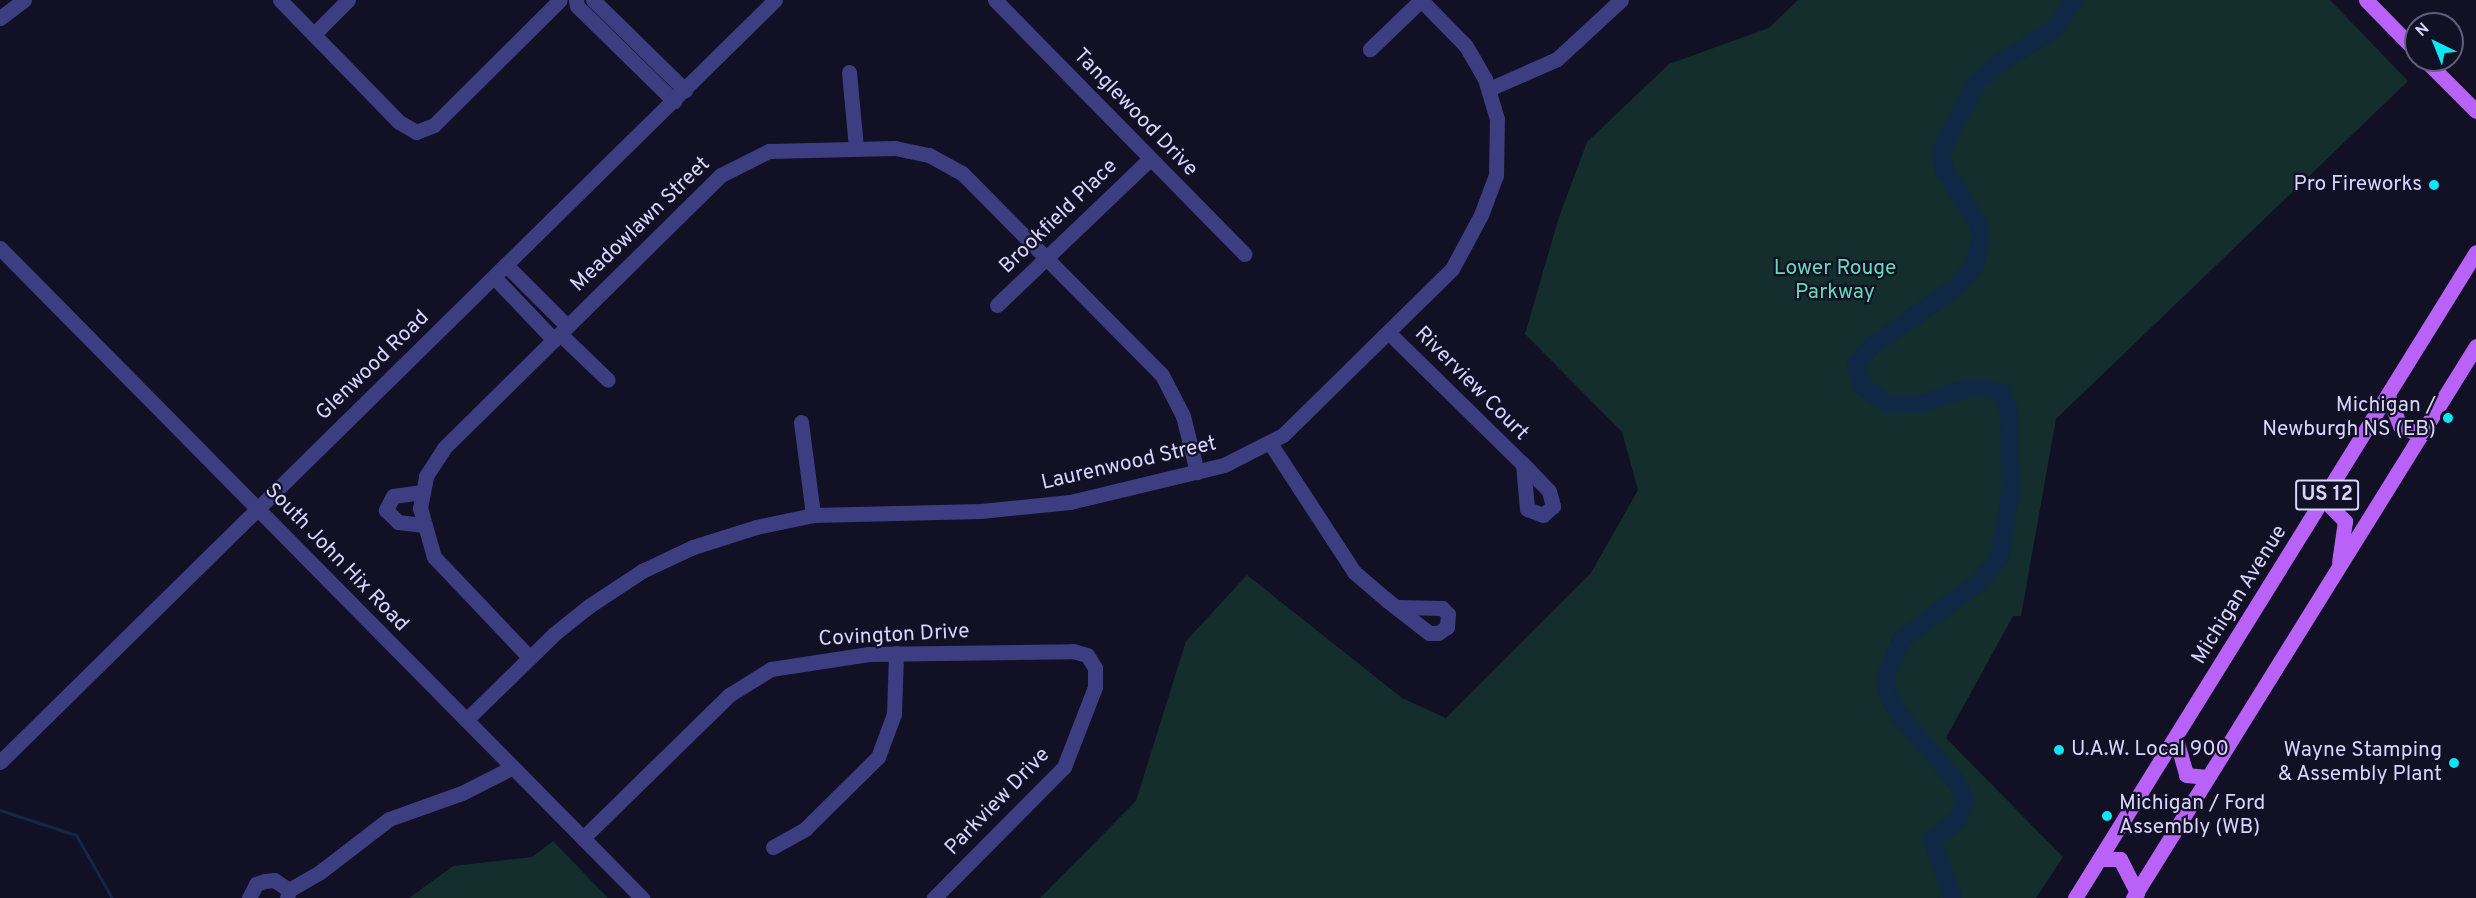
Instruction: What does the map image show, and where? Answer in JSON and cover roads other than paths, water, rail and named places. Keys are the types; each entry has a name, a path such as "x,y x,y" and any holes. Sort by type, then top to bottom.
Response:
{"main road":[{"path":"2366,0 2404,39"},
{"path":"2438,72 2476,111"},
{"name":"Michigan Avenue","path":"2075,898 2476,252"},
{"name":"US 12","path":"2135,896 2476,346"},
{"path":"2388,396 2400,426 2421,435"},
{"path":"2324,500 2345,521 2338,568"},
{"path":"2175,739 2186,775 2208,777"},
{"path":"2101,859 2120,859 2135,896"}],"street":[{"path":"0,18 24,0"},
{"path":"280,0 399,122 416,132 434,125 560,0"},
{"path":"314,34 348,0"},
{"path":"576,0 577,6 679,95"},
{"path":"593,0 679,95"},
{"name":"Glenwood Road","path":"0,762 775,0"},
{"name":"Tanglewood Drive","path":"995,0 1245,254"},
{"path":"1370,49 1421,0"},
{"name":"Laurenwood Street","path":"466,720 530,657 589,606 661,561 733,533 813,515 1032,507 1105,495 1237,460 1270,443 1297,423 1452,269 1481,215 1498,153 1497,119 1489,89 1470,52 1421,0"},
{"path":"1489,89 1557,60 1621,0"},
{"path":"849,72 856,147"},
{"name":"Meadowlawn Street","path":"530,657 440,566 422,525 422,492 444,448 733,166 780,149 856,147 910,150 948,164 974,184 1162,375 1183,416 1197,472"},
{"name":"Brookfield Place","path":"997,305 1048,259 1150,159"},
{"name":"South John Hix Road","path":"0,248 642,898"},
{"path":"506,266 560,333"},
{"path":"494,278 560,333 608,380"},
{"name":"Riverview Court","path":"1389,333 1523,464"},
{"path":"801,422 813,515"},
{"path":"1270,443 1342,558 1396,607"},
{"path":"422,492 393,496 386,510 398,522 422,525"},
{"name":"Covington Drive","path":"583,838 729,695 750,679 794,663 896,653 1073,651 1091,659"},
{"path":"773,847 812,823 878,757 894,714 896,653"},
{"name":"Parkview Drive","path":"934,898 1064,767 1095,687 1091,659"},
{"path":"249,898 256,884 264,881 274,880 288,894 389,819 462,794 513,767"}],"waterway":[{"path":"1953,898 1932,839 1957,821 1966,801 1955,780 1898,713 1887,691 1886,676 1901,640 1979,582 2000,557 2011,489 2009,411 2002,393 1984,388 1968,388 1922,404 1887,404 1862,386 1856,364 1873,345 1956,287 1974,266 1980,241 1979,225 1944,169 1941,150 1977,83 1999,63 2053,30 2075,0"},
{"path":"0,810 76,835 112,898"}],"place":[{"name":"Pro Fireworks","path":"2434,185"},
{"name":"Michigan / Newburgh NS (EB)","path":"2448,418"},
{"name":"U.A.W. Local 900","path":"2059,750"},
{"name":"Wayne Stamping & Assembly Plant","path":"2454,763"},
{"name":"Michigan / Ford Assembly (WB)","path":"2107,816"}],"park label":[{"name":"Lower Rouge Parkway","path":"1835,281"}]}
